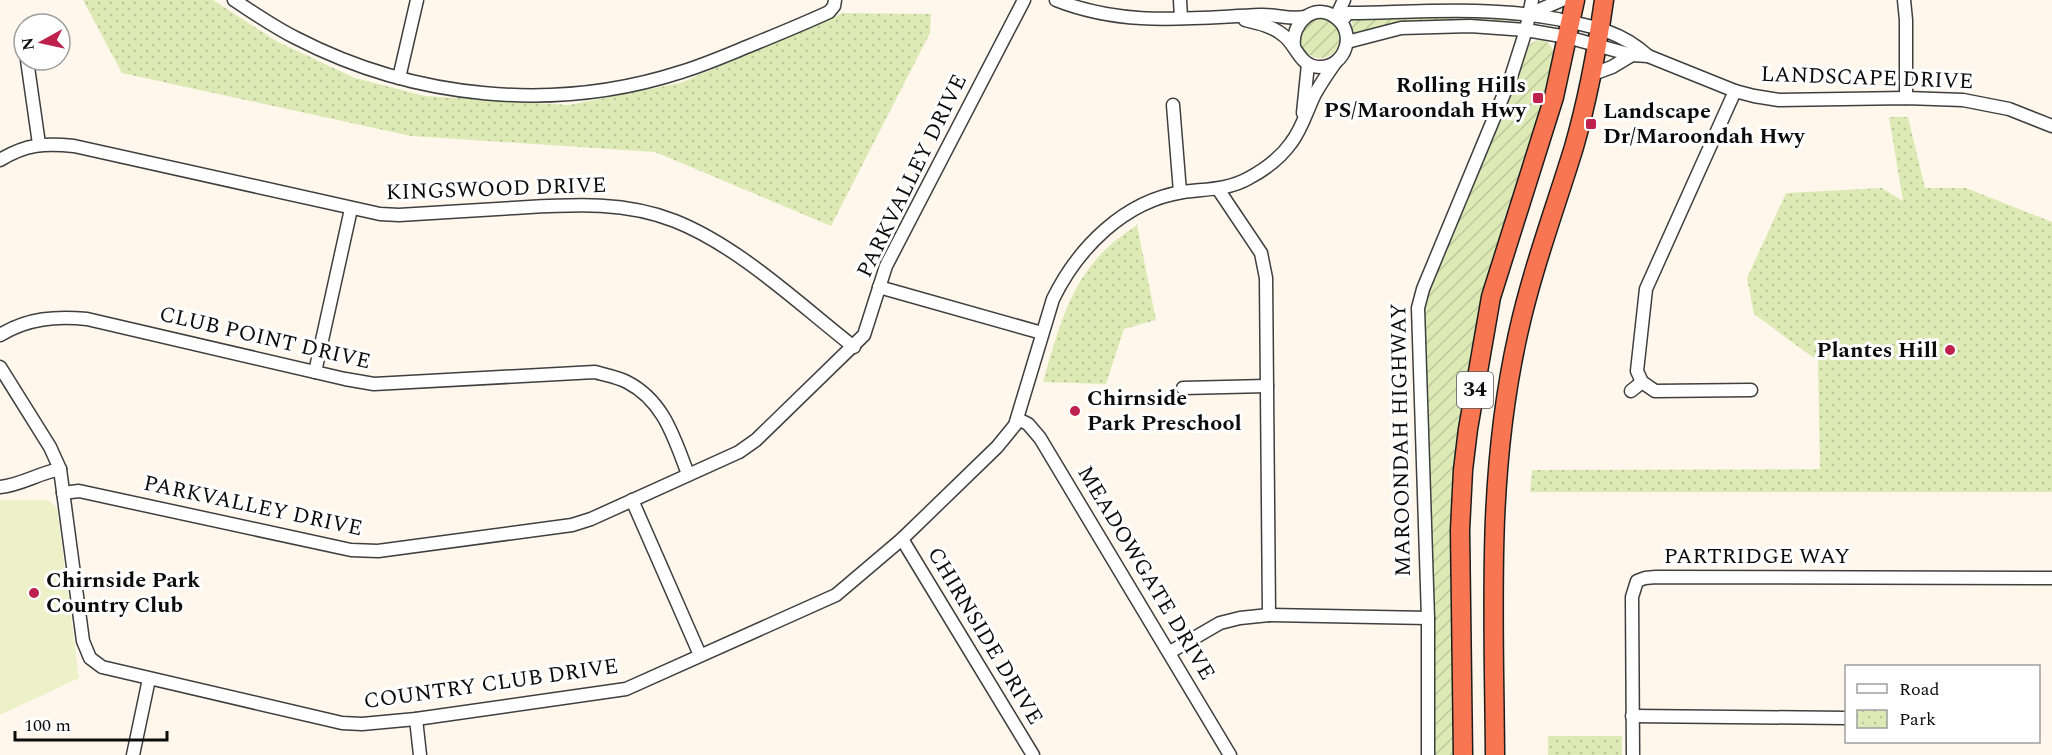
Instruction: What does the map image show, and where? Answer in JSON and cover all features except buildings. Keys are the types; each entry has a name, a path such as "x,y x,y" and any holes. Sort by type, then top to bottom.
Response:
{"highway":[{"name":"34","path":"1463,755 1460,530 1468,429 1491,297 1554,97 1575,0"},
{"name":"34","path":"1495,755 1493,534 1501,426 1517,335 1532,274 1574,146 1593,74 1604,0"},
{"path":"1462,706 1494,706"}],"street":[{"path":"234,0 296,39 337,57 399,78 443,89 476,94 544,96 611,89 681,72 829,12 835,0"},
{"path":"399,78 417,0"},
{"name":"PARKVALLEY DRIVE","path":"63,493 79,491 364,551 557,528 591,519 739,452 756,440 864,335 886,266 1024,0"},
{"path":"1056,0 1100,14 1149,20 1181,18 1232,16 1264,15 1290,20 1317,12 1330,14 1338,19 1346,31 1347,42 1344,54 1335,63 1322,67 1308,64 1297,54 1294,46 1285,36 1271,27 1232,16"},
{"path":"1180,0 1181,18"},
{"path":"1338,19 1344,0"},
{"name":"MAROONDAH HIGHWAY","path":"1428,755 1428,618 1418,308 1423,289 1511,77 1526,30 1532,0"},
{"path":"1530,14 1562,0"},
{"path":"1904,0 1906,98"},
{"path":"1338,19 1348,13 1490,11 1530,14 1569,29"},
{"path":"1294,46 1295,30 1305,17"},
{"path":"1347,42 1401,28 1470,26 1526,30 1569,29"},
{"name":"LANDSCAPE DRIVE","path":"1569,29 1600,36 1632,55 1648,56 1735,91 1779,100 1906,98 1985,103 2052,126"},
{"name":"LANDSCAPE DRIVE","path":"1600,36 1614,32 1648,56"},
{"path":"1593,74 1612,67 1632,55"},
{"name":"COUNTRY CLUB DRIVE","path":"63,493 83,641 90,658 102,667 342,723 362,724 416,719 626,689 836,596 902,538 997,447 1018,419 1053,299 1078,258 1097,237 1127,214 1152,201 1180,192 1218,189 1249,179 1288,147 1316,93 1335,63"},
{"name":"COUNTRY CLUB DRIVE","path":"1302,123 1308,64"},
{"path":"29,72 39,144"},
{"path":"1735,91 1646,289 1637,362 1638,376 1642,382 1649,388 1661,391 1751,390"},
{"path":"1173,105 1180,192"},
{"name":"KINGSWOOD DRIVE","path":"0,160 14,152 39,144 75,146 380,214 399,215 585,204 630,208 674,221 699,232 740,257 854,347"},
{"path":"1218,189 1261,253 1266,278 1269,615"},
{"path":"315,372 351,208"},
{"path":"879,287 1042,333"},
{"name":"CLUB POINT DRIVE","path":"0,335 34,320 62,316 87,319 374,384 595,372 626,382 651,398 669,426 688,474"},
{"path":"0,367 50,447 60,469 63,493"},
{"path":"1631,391 1642,382"},
{"path":"1183,388 1267,386"},
{"name":"MEADOWGATE DRIVE","path":"1018,419 1028,424 1041,438 1230,755"},
{"path":"0,487 60,469"},
{"path":"632,500 700,655"},
{"name":"CHIRNSIDE DRIVE","path":"902,538 1033,755"},
{"name":"PARTRIDGE WAY","path":"1633,755 1632,597 1637,581 1645,578 2052,578"},
{"path":"1170,652 1220,623 1240,618 1269,615 1428,618"},
{"path":"133,755 149,679"},
{"path":"1632,716 1845,718"},
{"path":"416,719 420,755"}],"green space":[{"path":"83,0 213,0 278,42 355,78 425,96 569,105 680,83 843,13 931,14 930,33 831,226 655,152 411,136 122,73"},
{"path":"1352,16 1496,17 1517,22 1407,21 1351,33"},
{"path":"1320,18 1328,19 1334,24 1339,30 1339,46 1334,52 1328,57 1320,58 1312,57 1306,52 1301,46 1300,38 1301,30 1306,24 1312,19"},
{"path":"1537,40 1548,43 1554,52 1540,109 1486,286 1475,331 1463,402 1450,524 1455,755 1433,755 1423,318 1426,295 1525,54 1530,44"},
{"path":"1889,117 1908,117 1925,188 1966,188 2052,222 2052,492 1530,492 1532,470 1820,469 1818,361 1754,314 1747,278 1786,193 1882,188 1903,201"},
{"path":"1137,225 1156,320 1124,329 1106,384 1043,382 1066,310 1083,277 1107,248"},
{"name":"Chirnside Park Country Club","path":"0,500 48,500 57,508 79,678 0,715"},
{"path":"1548,736 1622,736 1622,755 1548,755"}],"place":[{"name":"Rolling Hills PS/Maroondah Hwy","path":"1538,98"},
{"name":"Landscape Dr/Maroondah Hwy","path":"1591,124"},
{"name":"Plantes Hill","path":"1950,350"},
{"name":"Chirnside Park Preschool","path":"1075,411"},
{"name":"Chirnside Park Country Club","path":"34,593"}]}
